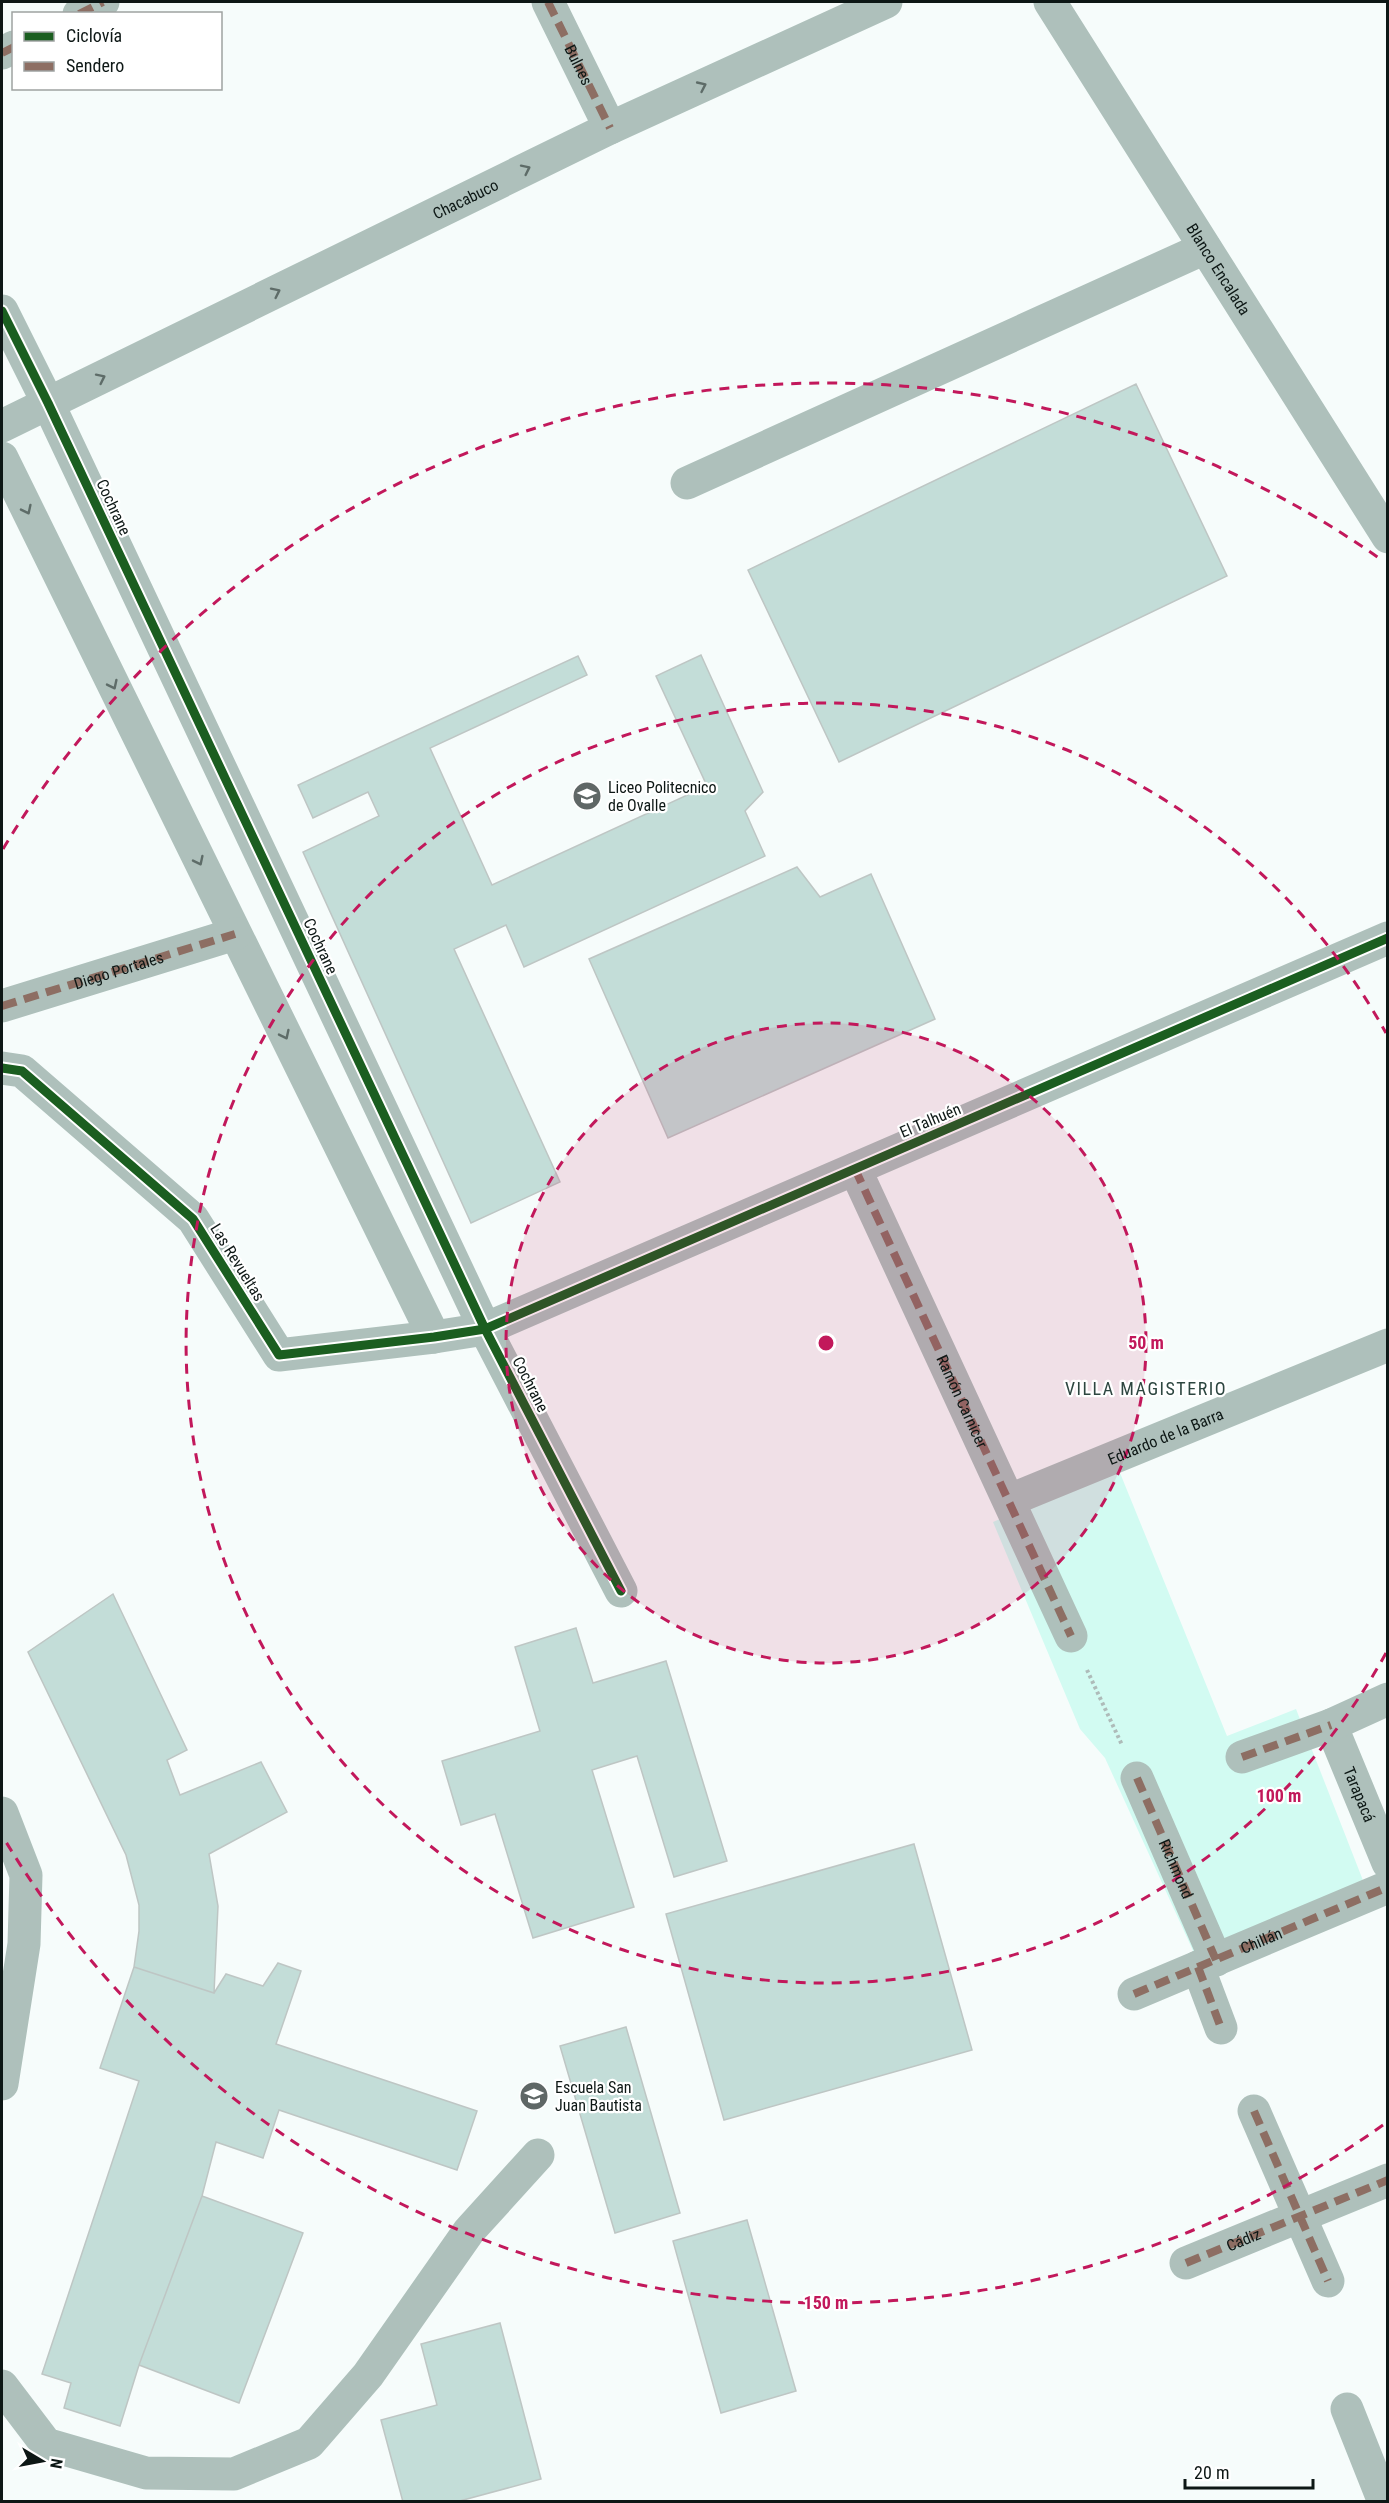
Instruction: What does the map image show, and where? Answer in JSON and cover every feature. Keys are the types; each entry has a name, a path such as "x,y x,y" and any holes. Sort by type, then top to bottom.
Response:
{"street":[{"path":"83,12 103,2"},
{"name":"Bulnes","path":"548,2 610,128"},
{"name":"Chacabuco","path":"2,426 610,128 886,2"},
{"name":"Blanco Encalada","path":"1050,2 1388,537"},
{"path":"687,483 1205,248"},
{"name":"Cochrane","path":"2,311 48,403 485,1329 621,1591"},
{"path":"2,458 434,1337"},
{"name":"Diego Portales","path":"2,1006 235,934"},
{"name":"El Talhuén","path":"485,1329 1388,938"},
{"name":"Las Revueltas","path":"2,1068 22,1071 193,1219 279,1355 485,1329"},
{"name":"Ramón Carnicer","path":"855,1169 1071,1636"},
{"name":"Eduardo de la Barra","path":"1010,1500 1388,1345"},
{"path":"1242,1757 1331,1725 1388,1699"},
{"name":"Tarapacá","path":"1331,1725 1388,1863"},
{"name":"Richmond","path":"1137,1778 1207,1964 1221,2028"},
{"path":"2,1813 26,1875 24,1944 2,2084"},
{"name":"Chillán","path":"1134,1994 1388,1887"},
{"path":"1254,2111 1328,2281"},
{"path":"2,2386 46,2444 146,2473 234,2474 309,2443 368,2375 469,2231 538,2155"},
{"name":"Cádiz","path":"1186,2263 1388,2180"},
{"path":"1347,2409 1384,2502"}],"path":[{"path":"1071,1636 1137,1778"}],"green space":[{"path":"1118,1468 1227,1736 1296,1709 1364,1883 1195,1955 1105,1758 1080,1729 993,1522"}],"building":[{"path":"1136,384 1227,576 839,762 748,570"},
{"path":"701,655 763,792 745,811 765,856 524,967 506,925 454,949 560,1182 471,1223 303,852 379,816 368,792 313,818 298,785 578,656 587,675 430,748 492,885 707,786 656,676"},
{"path":"797,867 820,897 871,874 935,1019 668,1138 589,959"},
{"path":"113,1594 187,1750 167,1760 180,1795 261,1762 287,1812 209,1854 218,1906 214,1993 134,1967 139,1931 139,1905 126,1855 28,1652"},
{"path":"576,1628 593,1683 666,1661 727,1861 674,1877 637,1756 592,1770 634,1907 533,1938 495,1814 461,1825 442,1761 540,1731 515,1647"},
{"path":"914,1844 972,2050 724,2120 666,1914"},
{"path":"278,1963 301,1971 276,2044 477,2111 457,2170 279,2110 263,2158 216,2142 202,2196 139,2365 120,2426 64,2408 71,2383 42,2374 139,2081 100,2068 134,1967 214,1993 226,1974 263,1986"},
{"path":"626,2027 680,2213 615,2233 560,2046"},
{"path":"202,2196 303,2233 239,2403 139,2365"},
{"path":"747,2220 796,2391 721,2413 673,2241"},
{"path":"500,2323 541,2479 456,2502 403,2502 381,2420 437,2405 421,2344"}],"marked path":[{"path":"83,12 103,2"},
{"path":"548,2 610,128"},
{"path":"2,53 12,48"},
{"path":"2,1006 235,934"},
{"path":"855,1169 1071,1636"},
{"path":"1242,1757 1331,1725"},
{"path":"1137,1778 1216,1960"},
{"path":"1134,1994 1388,1887"},
{"path":"1198,1967 1221,2028"},
{"path":"1254,2111 1328,2281"},
{"path":"1186,2263 1388,2180"}],"cycle path":[{"path":"2,311 48,403 485,1329 621,1591"},
{"path":"2,1068 22,1071 193,1219 279,1355 485,1329 1388,938"}],"place":[{"name":"Liceo Politecnico de Ovalle","path":"587,796"},
{"name":"Escuela San Juan Bautista","path":"534,2096"}],"district":[{"name":"VILLA MAGISTERIO","path":"1146,1389"}]}
